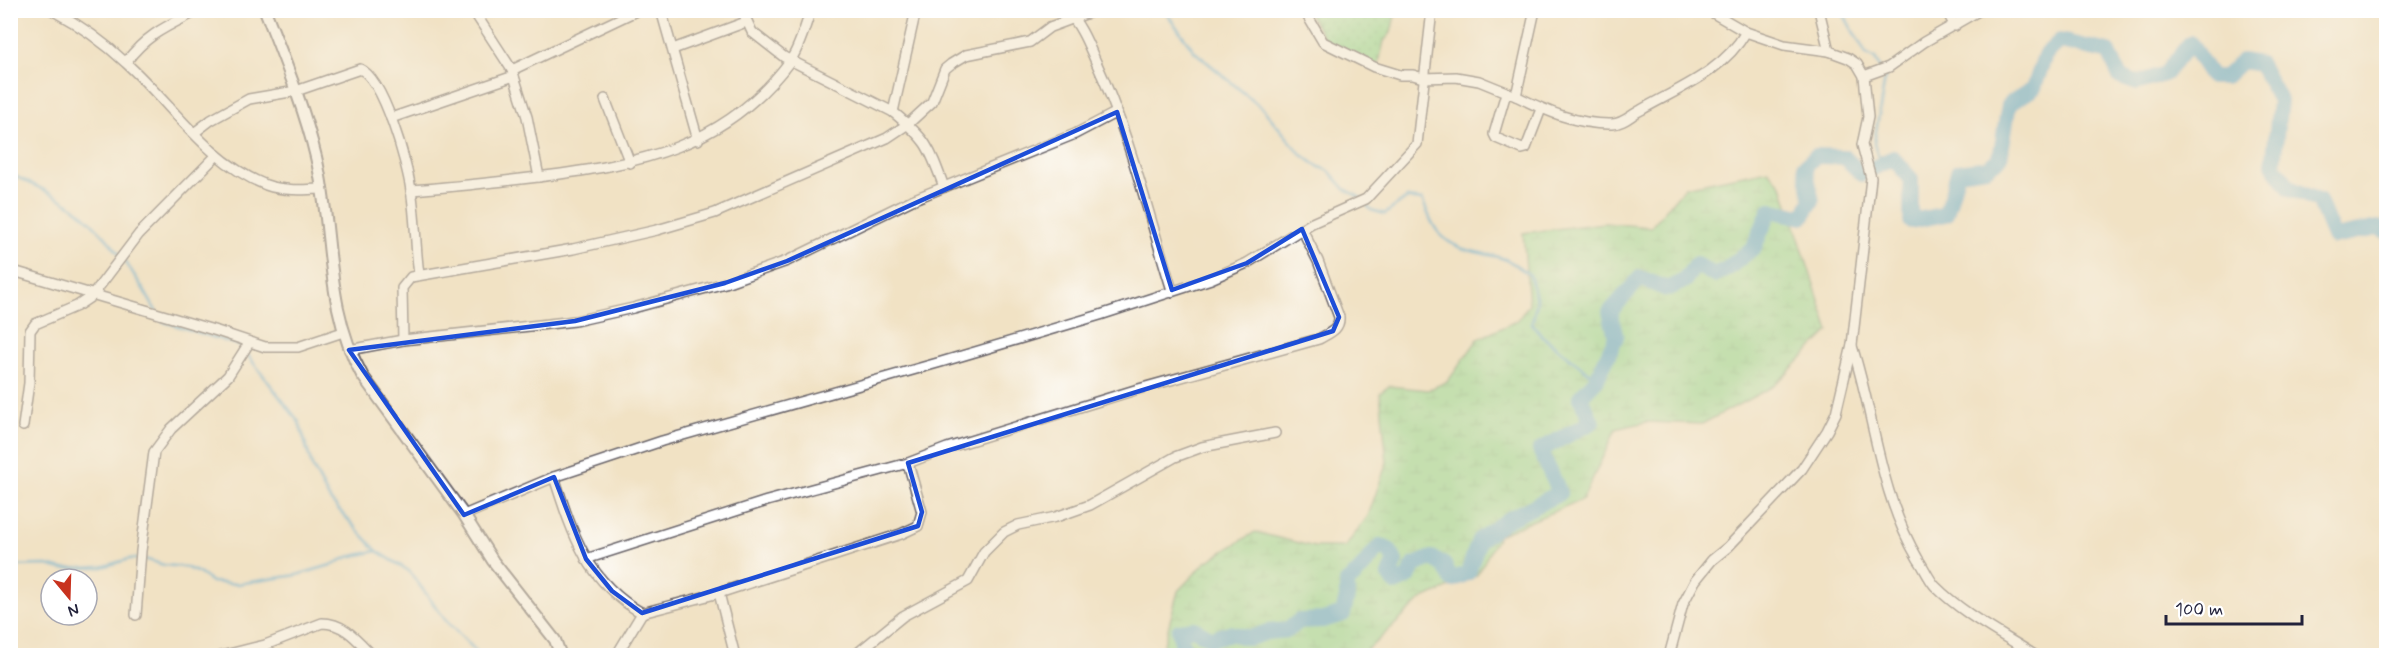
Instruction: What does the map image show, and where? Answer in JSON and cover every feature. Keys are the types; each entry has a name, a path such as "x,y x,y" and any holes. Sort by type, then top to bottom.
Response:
{"street":[{"path":"52,10 126,62 194,134 217,155 246,175 268,186 295,190 321,189"},
{"path":"68,20 74,10"},
{"path":"126,62 140,44 151,35 199,10"},
{"path":"265,10 296,91 316,159 335,304 349,350 362,375 464,515 493,561 555,640 561,656"},
{"path":"473,10 513,73 527,117 539,177"},
{"path":"391,118 513,73 638,10"},
{"path":"661,10 698,140"},
{"path":"742,10 752,32 763,42 791,60 893,112 908,124 928,146 944,187"},
{"path":"411,190 567,174 630,163 698,140 758,97 791,60 811,10"},
{"path":"893,112 916,10"},
{"path":"1066,10 1075,19 1104,78 1117,112 1172,290"},
{"path":"403,340 402,288 411,277 573,249 657,230 715,213 864,150 908,124 932,102 945,69 966,55 1030,42 1050,27 1096,10"},
{"path":"1304,10 1323,42 1392,74 1424,78 1456,77 1479,81 1542,109 1591,123 1622,122 1700,78 1736,49 1746,32"},
{"path":"464,515 554,477 662,441 941,362 1211,279 1247,263 1302,229 1363,201 1417,144 1432,10"},
{"path":"1516,96 1535,10"},
{"path":"1669,656 1683,604 1695,582 1712,560 1728,547 1802,469 1827,431 1843,390 1852,345 1871,178 1862,145 1868,117 1864,76 1854,62 1829,51 1784,45 1746,32 1708,10"},
{"path":"1819,10 1829,51"},
{"path":"1946,10 1955,26"},
{"path":"1864,76 1889,67 1924,42 1980,10"},
{"path":"673,49 746,22"},
{"path":"194,134 218,115 249,99 296,91 360,69 367,72 375,83 391,118 411,190 420,274"},
{"path":"1506,93 1494,134 1496,138 1522,149 1526,148 1542,109"},
{"path":"605,99 630,163"},
{"path":"349,350 403,340 575,321 725,284 787,261 856,226 944,187 1075,134 1117,112"},
{"path":"23,426 29,383 30,331 35,324 76,306 92,296 140,234 217,155"},
{"path":"586,559 767,501 908,463 947,448 1135,390 1313,340 1334,331 1339,317 1318,261 1302,229"},
{"path":"10,270 265,347 297,347 343,332"},
{"path":"136,615 141,550 154,452 171,429 228,376 249,343"},
{"path":"1852,345 1892,504 1909,543 1933,584 1958,607 2036,656"},
{"path":"854,656 903,616 968,581 984,552 1004,531 1090,505 1175,457 1202,447 1275,433"},
{"path":"616,656 642,613 719,593 901,534 918,526 922,512 908,463"},
{"path":"554,477 573,534 586,559 612,591 628,605 642,613"},
{"path":"719,593 735,656"},
{"path":"222,656 265,645 322,623 330,623 349,632 373,656"},
{"path":"568,656 582,656"}],"highlighted area":[{"path":"1117,112 1172,290 1247,263 1302,229 1339,317 1333,331 908,463 922,512 918,526 642,613 612,591 586,559 554,477 464,515 349,350 575,321 725,283 787,261"}],"green space":[{"path":"1307,11 1402,11 1395,15 1391,33 1384,41 1378,67 1326,41"},
{"path":"1768,170 1782,186 1829,331 1774,386 1702,424 1646,422 1616,429 1583,499 1499,535 1477,575 1421,600 1362,655 1161,655 1178,591 1206,562 1255,532 1315,547 1345,547 1368,516 1387,462 1380,393 1389,386 1428,390 1448,381 1478,339 1518,320 1529,304 1523,233 1604,223 1651,227 1685,187"}],"waterway":[{"path":"1164,10 1195,52 1263,109 1301,154 1317,166 1329,171 1345,189 1361,198"},
{"path":"1841,10 1866,54 1875,59 1885,78 1874,144 1881,164"},
{"path":"1180,656 1184,650 1179,631 1194,629 1212,639 1229,633 1250,638 1267,632 1288,630 1299,621 1323,620 1343,614 1347,597 1347,582 1380,546 1389,550 1395,561 1389,575 1395,583 1408,577 1414,565 1432,558 1444,565 1452,580 1468,573 1479,540 1507,520 1560,493 1540,450 1592,422 1580,397 1597,379 1616,337 1610,312 1640,278 1667,289 1684,281 1696,264 1714,275 1727,269 1754,247 1770,210 1802,217 1812,201 1805,166 1816,156 1844,157 1862,174 1893,158 1911,179 1911,221 1946,214 1958,172 1987,168 2000,158 2009,104 2034,88 2045,55 2060,41 2109,52 2120,77 2137,83 2165,74 2190,43 2212,77 2225,77 2242,61 2260,64 2280,101 2273,165 2290,188 2319,201 2334,237 2378,228 2386,232"},
{"path":"13,175 63,201 90,221 126,264 156,311"},
{"path":"1365,203 1371,210 1385,214 1407,198 1422,200 1433,225 1447,240 1463,249 1507,260 1530,275 1537,302 1532,323 1542,336 1597,379"},
{"path":"160,317 162,321 242,348"},
{"path":"246,353 299,422 312,466 330,500 377,551"},
{"path":"10,566 47,565 62,569 102,567 129,559 144,559 164,565 185,567 212,582 237,584 297,575 331,565 348,557 377,551 409,571 447,622 481,656"}]}
